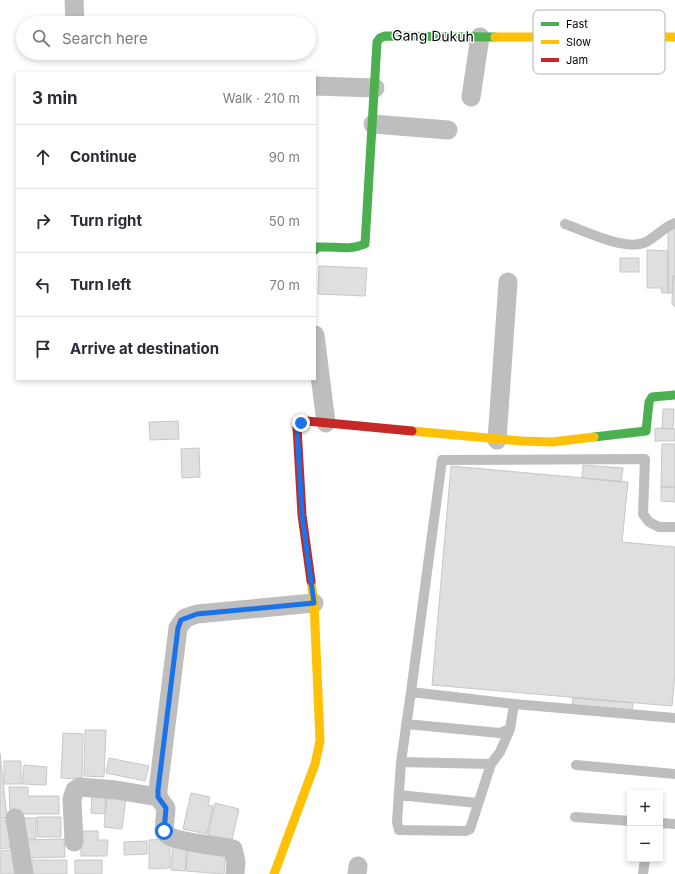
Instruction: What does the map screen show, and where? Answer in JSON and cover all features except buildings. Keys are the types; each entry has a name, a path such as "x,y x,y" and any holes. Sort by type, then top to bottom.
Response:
{"street":[{"path":"74,0 75,16"},
{"name":"Gang Dukuh","path":"316,249 318,246 323,246 353,250 365,244 377,42 380,38 385,36 533,37"},
{"path":"470,97 480,37"},
{"path":"316,86 375,88"},
{"path":"373,124 448,130"},
{"path":"497,440 508,282"},
{"path":"316,343 326,423"},
{"path":"274,874 315,764 320,740 314,603 302,515 297,427 301,423 307,421 497,440 552,442 646,431 648,402 652,397 675,395"},
{"path":"235,874 236,862 233,849 182,840 166,834 164,831 166,808 158,797 178,628 181,620 197,614 314,603"},
{"path":"74,842 72,799 75,790 80,787 116,790 158,797"},
{"path":"15,818 24,874"}],"lane":[{"path":"565,224 625,244 636,244 646,242 669,225 675,223"},
{"path":"514,704 510,729 500,752 491,764 477,803 470,829 465,831 399,830 397,822 401,762 442,460 645,459 643,514 649,522 659,526 675,527"},
{"path":"411,692 514,704 675,718"},
{"path":"406,724 500,733 510,729"},
{"path":"401,762 491,764"},
{"path":"576,765 675,774"},
{"path":"398,795 477,803"},
{"path":"575,817 627,821"},
{"path":"663,823 675,824"},
{"path":"643,874 645,862"}],"traffic: fast":[{"path":"316,248 317,247 347,248 365,244 377,42 380,38 385,36 495,37"},
{"path":"594,437 646,431 649,402 652,397 675,395"}],"traffic: slow":[{"path":"495,37 533,37"},
{"path":"665,37 675,37"},
{"path":"412,431 522,441 552,442 594,437"},
{"path":"274,874 315,764 320,741 314,603 311,581"}],"traffic: jam":[{"path":"311,581 302,515 297,427 307,421 412,431"}],"route":[{"path":"164,831 167,812 164,803 158,797 158,790 178,628 181,620 197,614 314,603 302,515 297,427 301,423"}]}
